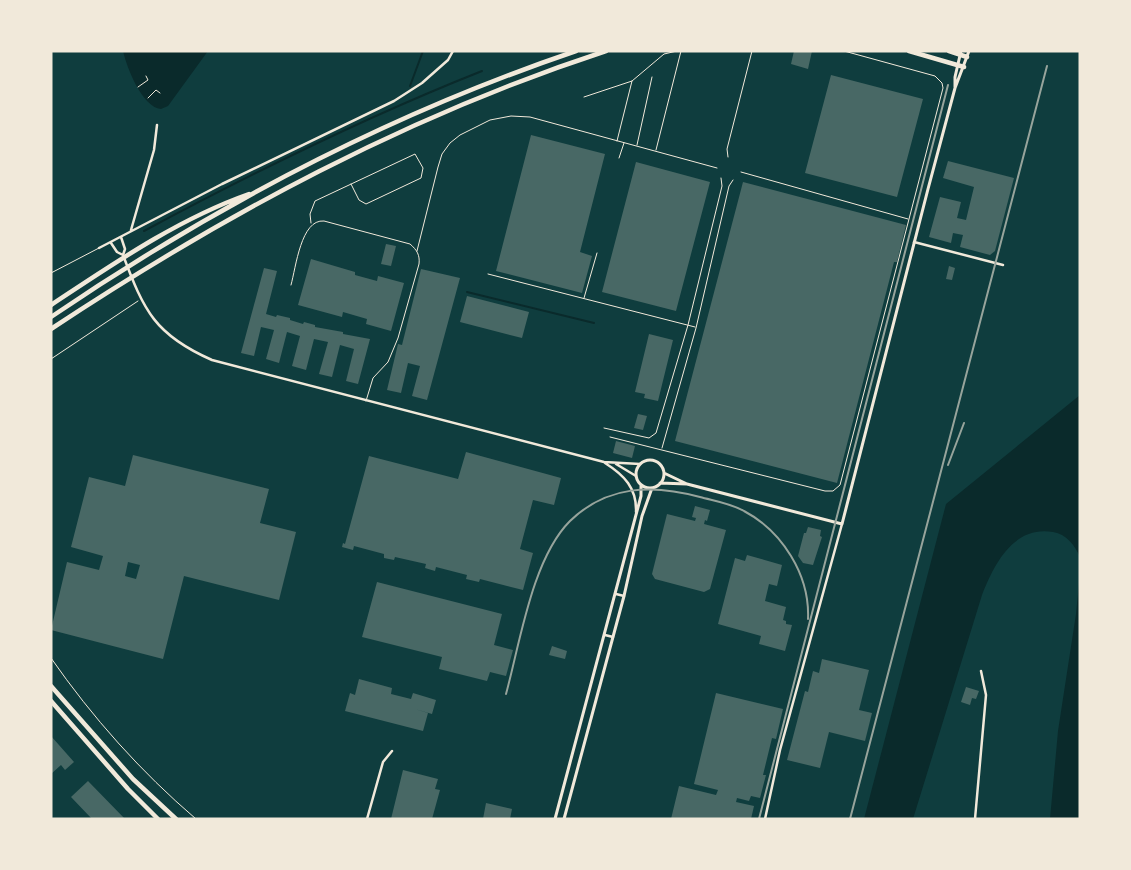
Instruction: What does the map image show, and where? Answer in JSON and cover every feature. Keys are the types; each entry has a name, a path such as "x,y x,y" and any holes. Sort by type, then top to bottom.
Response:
{"highway":[{"path":"51,317 143,259 262,190 414,115 576,51"},
{"path":"51,329 242,211 355,152 470,101 606,51"},
{"path":"909,51 964,66"},
{"path":"950,51 968,54"},
{"path":"51,305 139,249 204,213 262,190"},
{"path":"51,686 133,779 176,819"},
{"path":"51,701 128,789 158,819"}],"street":[{"path":"99,248 222,184 399,98 435,72 448,60 452,51"},
{"path":"955,88 960,53"},
{"path":"765,819 770,793 830,570 914,242 955,88 968,54"},
{"path":"130,231 154,150 157,125"},
{"path":"121,237 124,248 123,255 140,300 150,315 169,337 205,357 232,368 604,462 640,464 653,460 660,465 664,473 687,484 842,524"},
{"path":"914,242 1003,265"},
{"path":"111,243 117,252 123,255"},
{"path":"604,462 619,472 630,484 635,497 636,514"},
{"path":"555,819 641,496 641,485 636,476 615,464"},
{"path":"636,476 640,464"},
{"path":"660,483 664,473"},
{"path":"564,819 624,596 642,516 652,488 660,483 687,484"},
{"path":"641,485 652,488"},
{"path":"625,557 633,559"},
{"path":"616,594 624,596"},
{"path":"605,635 613,637"},
{"path":"975,819 986,695 981,671"},
{"path":"367,819 383,762 392,751"},
{"path":"572,753 581,756"}],"lane":[{"path":"584,97 632,81 664,54 677,51"},
{"path":"656,151 681,51"},
{"path":"728,157 727,149 752,51"},
{"path":"610,436 830,491 837,488 842,479 909,220 942,83 934,76 844,51"},
{"path":"637,146 652,77"},
{"path":"617,141 632,81"},
{"path":"417,251 438,167 450,143 460,135 490,120 511,116 530,117 717,168"},
{"path":"620,158 624,142"},
{"path":"312,224 310,214 315,201 351,184 415,154 423,168 423,176 418,180 366,204 359,200 351,184"},
{"path":"741,172 909,220"},
{"path":"604,428 649,438 656,433 688,325 722,186 721,178"},
{"path":"662,448 696,328 729,186 733,180"},
{"path":"291,285 306,230 312,224 320,221 410,244 417,251 420,258 398,338 388,362 372,378 366,401"},
{"path":"51,272 99,248"},
{"path":"584,300 596,253"},
{"path":"488,274 696,328"}],"path":[{"path":"138,87 148,80 146,76"},
{"path":"148,98 156,90 160,94"},
{"path":"51,359 140,300"},
{"path":"51,658 77,694 126,751 196,819"}],"water":[{"path":"123,51 208,51 168,106 161,109 154,107 136,86"},
{"path":"1080,395 1080,557 1070,541 1062,535 1053,532 1039,531 1027,535 1007,549 993,571 982,595 913,819 864,819 946,504"},
{"path":"1080,573 1080,819 1050,819 1058,731 1076,614"}],"building":[{"path":"794,51 812,51 808,69 791,64"},
{"path":"831,75 923,99 897,197 805,173"},
{"path":"531,135 605,154 580,252 592,256 582,293 496,271"},
{"path":"948,161 1014,178 995,251 990,255 960,247 963,235 953,233 951,243 929,237 940,197 961,202 957,218 966,220 974,187 943,178"},
{"path":"636,162 710,182 676,311 602,292"},
{"path":"743,182 906,225 897,262 894,262 837,483 675,441"},
{"path":"386,244 396,246 391,266 381,264"},
{"path":"311,259 355,272 355,275 377,281 378,276 404,283 391,331 366,324 367,319 343,312 342,317 298,305"},
{"path":"949,266 955,268 952,280 946,279"},
{"path":"264,268 277,271 266,314 290,318 290,320 303,324 304,322 315,325 315,327 370,339 358,384 346,381 354,349 340,345 332,377 319,374 328,342 314,339 306,370 292,366 300,336 287,332 279,363 266,359 274,330 261,327 254,356 241,353"},
{"path":"421,269 460,278 427,400 412,396 420,366 408,363 401,393 387,390 398,344 402,345"},
{"path":"467,296 529,312 522,338 460,322"},
{"path":"649,334 673,340 658,401 644,398 645,394 635,392"},
{"path":"638,414 647,416 643,430 634,428"},
{"path":"616,441 635,446 632,458 613,453"},
{"path":"466,452 561,478 554,505 533,500 520,549 533,553 523,590 480,579 479,582 466,579 467,575 436,567 435,571 425,568 426,564 395,557 394,560 384,558 384,554 354,546 353,550 342,547 343,543 345,544 369,456 458,479"},
{"path":"133,455 269,489 260,523 296,532 279,600 184,576 163,659 51,630 67,562 99,570 103,556 71,547 89,477 125,486","holes":["128,562 140,565 136,579 125,576"]},
{"path":"695,506 710,510 707,521 705,520 704,524 726,530 710,589 704,592 655,579 652,574 667,514 695,521 696,518 692,517"},
{"path":"808,527 821,530 820,536 822,537 813,565 803,563 798,556 804,533 806,533"},
{"path":"747,555 782,565 777,586 769,584 765,601 786,607 783,620 786,621 786,624 792,625 785,651 759,644 761,636 718,624 735,558 745,561"},
{"path":"377,582 502,614 494,645 513,650 506,676 490,672 487,681 439,669 442,657 362,637"},
{"path":"552,646 567,651 565,659 549,655"},
{"path":"822,659 869,670 859,710 872,713 865,741 829,732 820,768 787,760 805,691 808,692 813,671 819,673"},
{"path":"359,679 392,688 391,694 411,699 413,693 436,700 432,714 415,709 428,713 423,731 345,711 350,693 355,695"},
{"path":"966,687 979,691 976,699 972,698 970,705 961,702"},
{"path":"716,693 783,709 776,739 772,738 763,775 766,775 760,798 751,796 749,801 737,798 736,802 754,806 751,819 671,819 679,786 716,795 718,790 694,784"},
{"path":"51,736 74,762 65,770 61,765 51,774"},
{"path":"403,770 438,779 435,789 440,790 432,819 391,819"},
{"path":"88,781 125,819 92,819 71,797"},
{"path":"486,803 512,809 510,819 483,819"}],"waterway":[{"path":"410,86 423,51"},
{"path":"144,231 311,146 396,107 482,71"},
{"path":"467,292 594,323"}],"railway":[{"path":"850,819 1047,66"},
{"path":"759,819 948,85"},
{"path":"948,465 964,423"},
{"path":"506,694 529,603 546,557 557,537 570,521 584,509 599,500 615,494 648,489 682,493 722,502 744,511 758,520 781,542 799,571 804,586 808,619"}]}
